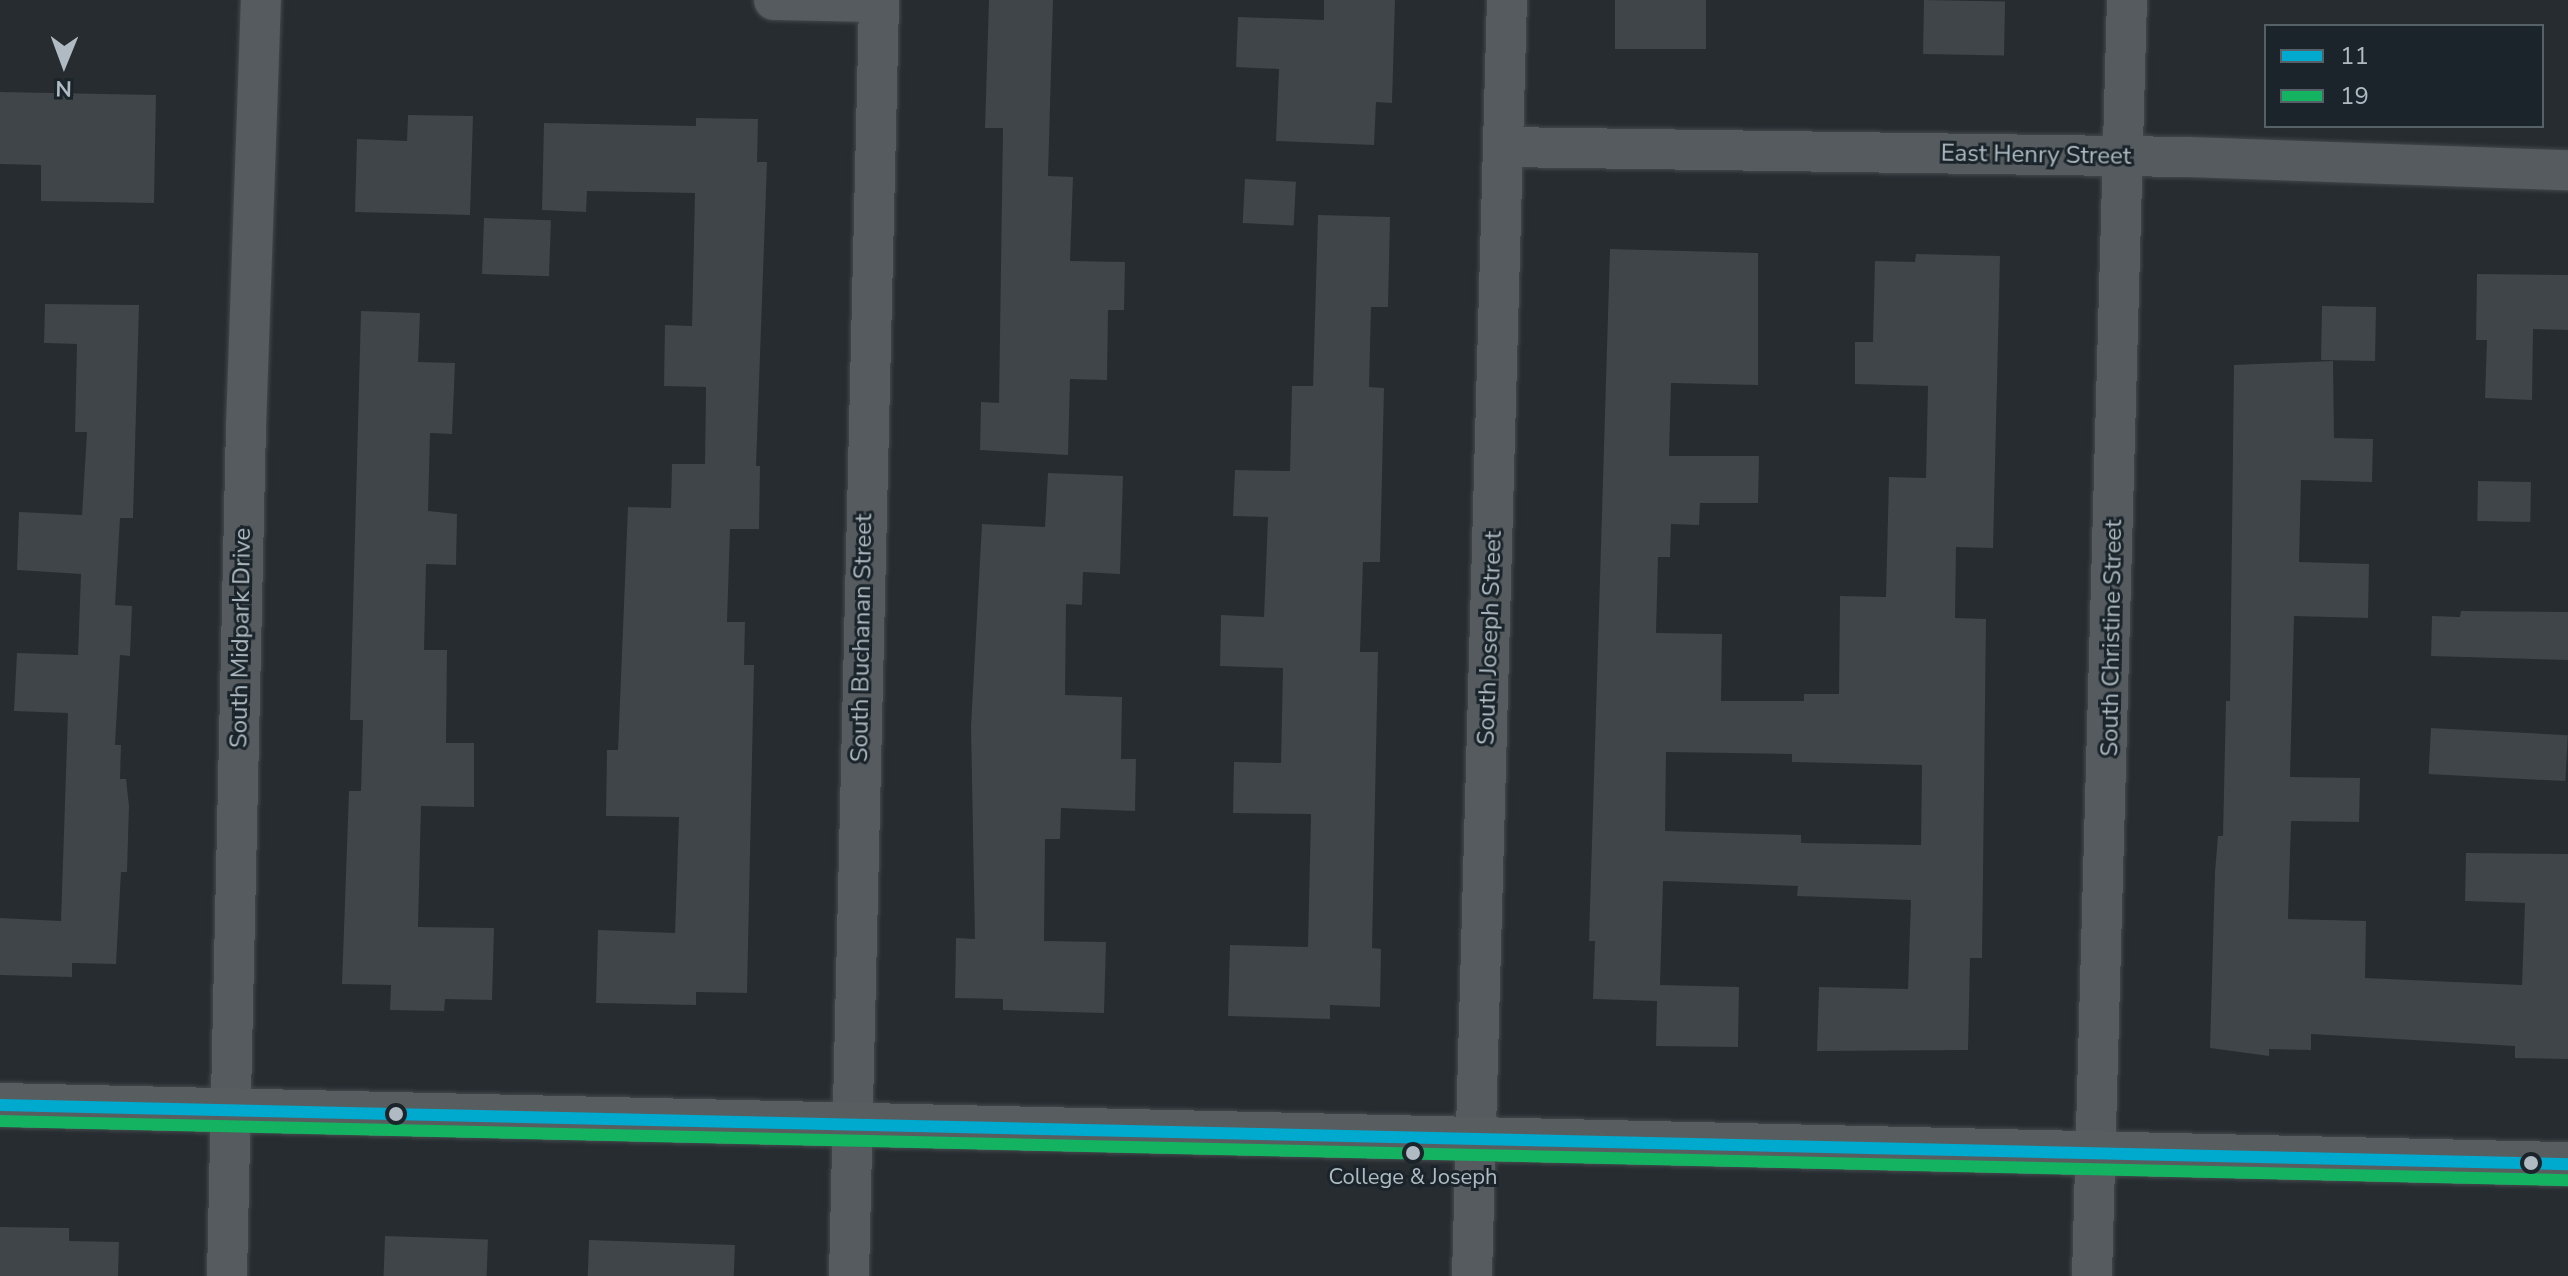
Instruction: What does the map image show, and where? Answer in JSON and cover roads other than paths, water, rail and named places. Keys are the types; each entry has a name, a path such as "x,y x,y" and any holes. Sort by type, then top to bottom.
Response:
{"main road":[{"path":"0,1105 853,1123 1476,1142 2095,1150 2568,1164"}],"street":[{"name":"South Midpark Drive","path":"227,1276 261,0"},
{"path":"774,0 879,1"},
{"name":"South Joseph Street","path":"1472,1276 1507,0"},
{"name":"South Christine Street","path":"2092,1276 2127,0"},
{"name":"South Buchanan Street","path":"849,1276 879,1"},
{"name":"East Henry Street","path":"1504,147 2123,156 2568,170"}],"place":[{"name":"College & Joseph","path":"1413,1153"}]}
